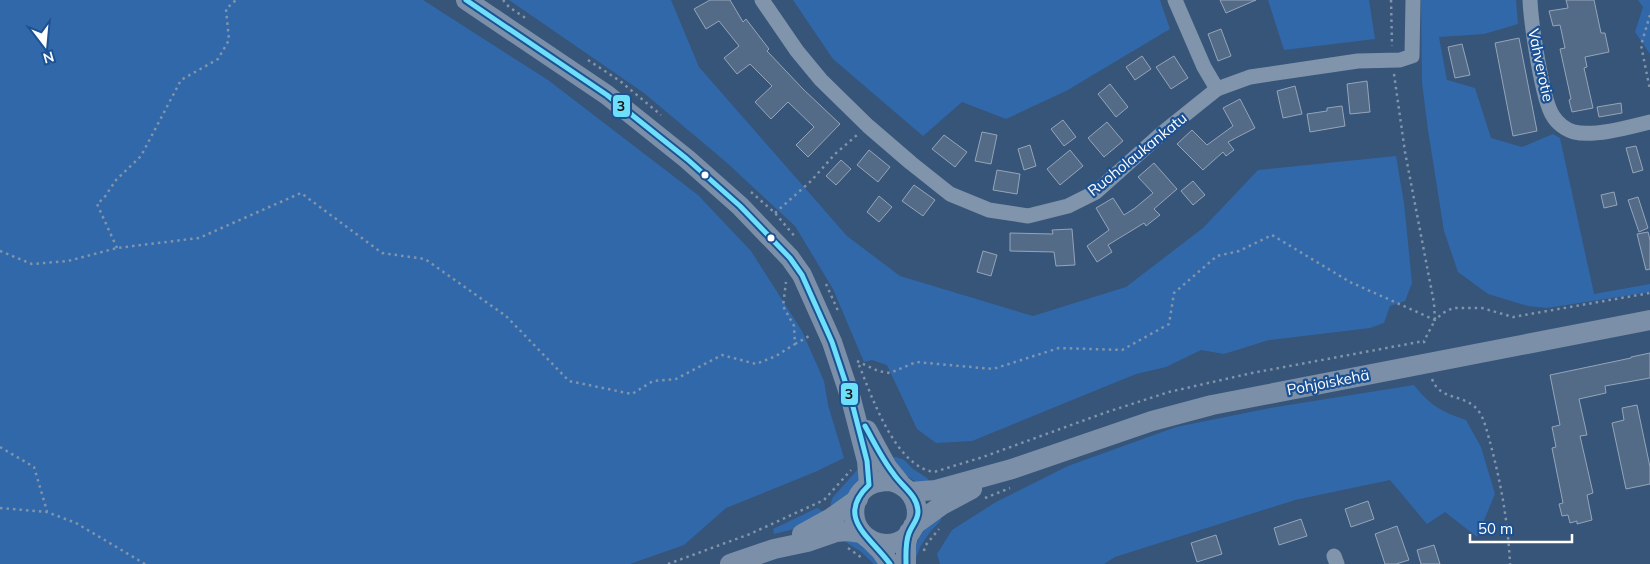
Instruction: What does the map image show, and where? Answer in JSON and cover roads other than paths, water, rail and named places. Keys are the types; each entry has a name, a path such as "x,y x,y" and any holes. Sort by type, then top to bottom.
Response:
{"main road":[{"path":"478,3 607,95 680,153 795,251 802,275 832,342 874,459 905,487 916,501 918,511 916,522 902,540 892,544 878,543 866,536 848,531 836,532 807,542 774,549 730,564"},
{"name":"Pohjoiskehä","path":"911,529 942,505 1152,420 1212,405 1650,320"},
{"path":"874,459 864,492 854,510 854,522 881,550 890,564"},
{"name":"Pohjoiskehä","path":"905,487 936,490 1012,478"},
{"path":"774,549 831,518 879,482 890,481 905,487"},
{"path":"906,564 906,544 911,529"}],"street":[{"name":"Ruoholaukankatu","path":"762,0 797,51 821,80 868,126 950,194 988,210 1028,216 1068,206 1096,192 1161,134 1217,89 1250,77 1358,61 1392,60 1412,56 1413,0"},
{"path":"1175,0 1204,67 1217,89"},
{"name":"Vahverotie","path":"1530,0 1531,16 1546,98 1552,116 1562,126 1574,132 1590,133 1650,122"}]}
